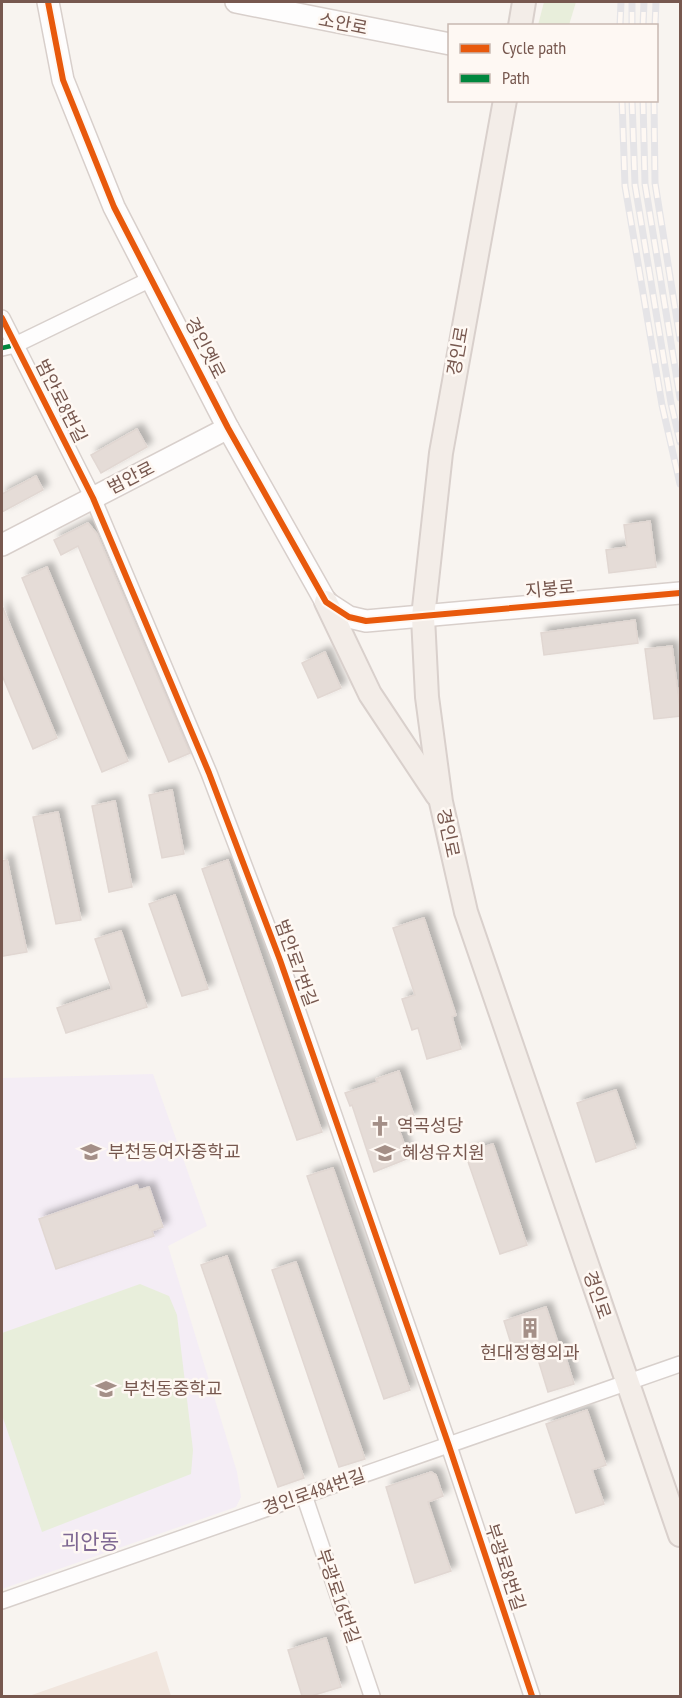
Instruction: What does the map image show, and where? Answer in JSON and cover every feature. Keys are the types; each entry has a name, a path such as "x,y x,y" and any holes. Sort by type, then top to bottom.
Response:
{"main road":[{"path":"519,24 524,2"},
{"name":"경인로","path":"505,102 460,336 441,453 423,617 427,698 441,802 466,912 681,1535"},
{"path":"326,602 370,694 441,802"}],"street":[{"name":"경인옛로","path":"48,2 63,80 114,207 153,278 228,428 326,602 349,617 366,621 423,617"},
{"name":"소안로","path":"236,2 448,44"},
{"path":"8,346 153,278"},
{"name":"범안로8번길","path":"2,318 8,346 93,498"},
{"name":"범안로","path":"2,545 228,428"},
{"name":"범안로7번길","path":"93,498 209,773 280,960 449,1446"},
{"name":"지봉로","path":"423,617 681,593"},
{"name":"경인로484번길","path":"2,1601 681,1364"},
{"name":"부광로8번길","path":"449,1446 532,1696"},
{"name":"부광로16번길","path":"304,1495 372,1696"}],"shaded area":[{"name":"부천동중학교","path":"153,1074 207,1226 168,1246 237,1472 241,1497 236,1507 2,1589 2,1078"},
{"path":"157,1651 171,1696 29,1696"}],"green space":[{"path":"544,2 576,2 569,24 538,24"},
{"name":"부천동중학교","path":"140,1284 169,1296 177,1315 193,1450 191,1474 42,1532 2,1415 2,1333"}],"building":[{"path":"137,429 147,447 101,473 91,455"},
{"path":"36,476 43,490 2,512 2,494"},
{"path":"650,521 656,567 609,573 606,550 627,547 624,525"},
{"path":"88,523 97,534 190,753 169,762 78,546 61,555 54,540"},
{"path":"47,567 128,761 102,772 22,578"},
{"path":"2,606 57,738 33,749 2,675"},
{"path":"635,620 638,643 544,655 541,633"},
{"path":"672,646 681,716 654,719 645,649"},
{"path":"325,652 341,688 318,698 302,663"},
{"path":"172,790 184,854 162,858 149,795"},
{"path":"115,801 132,887 109,892 92,806"},
{"path":"58,812 81,920 56,924 33,817"},
{"path":"7,860 27,952 3,956 2,861"},
{"path":"228,860 322,1132 297,1140 202,869"},
{"path":"175,895 208,989 182,996 149,904"},
{"path":"424,918 456,1015 452,1017 461,1049 427,1059 418,1028 412,1030 402,999 415,995 393,928"},
{"path":"121,931 147,1007 66,1033 57,1008 112,989 95,939"},
{"name":"역곡성당","path":"399,1071 414,1116 400,1121 403,1130 400,1132 409,1158 374,1172 352,1105 350,1106 345,1093 378,1082 376,1079"},
{"path":"616,1090 636,1148 596,1162 577,1103"},
{"path":"493,1144 527,1245 500,1254 465,1153"},
{"path":"333,1168 410,1390 384,1399 307,1176"},
{"path":"137,1185 139,1190 149,1187 163,1227 152,1231 154,1236 56,1269 39,1219"},
{"path":"227,1256 304,1478 278,1487 201,1265"},
{"path":"296,1262 365,1459 339,1467 272,1270"},
{"path":"546,1307 558,1343 561,1342 574,1384 548,1392 533,1343 513,1350 504,1321"},
{"path":"587,1410 606,1465 592,1470 604,1504 576,1513 546,1424"},
{"path":"431,1472 436,1475 443,1496 428,1502 451,1571 415,1583 386,1487"},
{"path":"326,1638 341,1687 311,1696 302,1696 288,1650"}],"railway":[{"path":"620,24 621,2"},
{"path":"632,2 632,24"},
{"path":"643,24 644,2"},
{"path":"655,24 656,2"},
{"path":"622,102 625,186 662,405 680,484"},
{"path":"632,102 635,185 671,403 680,442"},
{"path":"643,102 645,184 680,398"},
{"path":"654,102 655,183 680,339"}],"marked path":[{"path":"2,348 15,345"}],"cycle path":[{"path":"48,2 63,80 114,207 228,428 326,602 349,617 366,621 680,593"},
{"path":"2,318 93,498 209,773 280,960 449,1446 532,1696"}],"place":[{"name":"역곡성당","path":"380,1126"},
{"name":"부천동여자중학교","path":"91,1152"},
{"name":"혜성유치원","path":"385,1153"},
{"name":"현대정형외과","path":"530,1328"},
{"name":"부천동중학교","path":"106,1389"}],"district":[{"name":"괴안동","path":"90,1542"}]}
